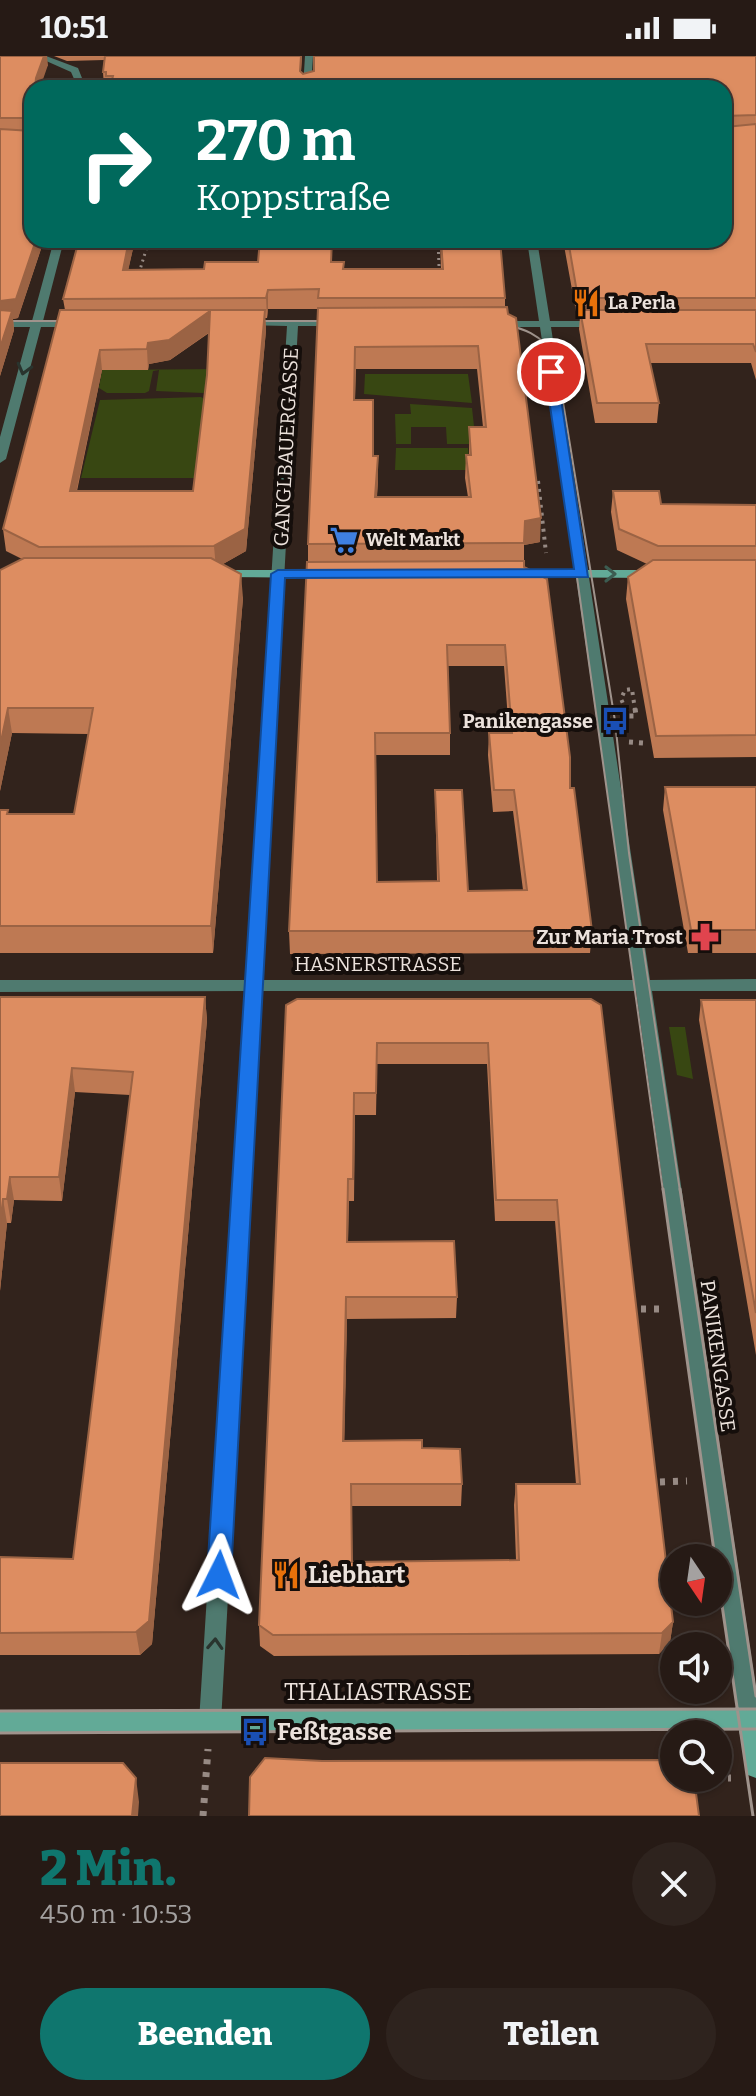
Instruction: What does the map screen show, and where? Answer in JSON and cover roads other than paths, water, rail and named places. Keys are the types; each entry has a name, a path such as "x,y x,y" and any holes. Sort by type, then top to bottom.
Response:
{"main road":[{"path":"201,574 338,574"},
{"path":"503,574 665,574"},
{"path":"752,1719 752,1773"},
{"name":"THALIASTRASSE","path":"0,1723 752,1719"}],"street":[{"path":"308,80 309,56"},
{"path":"40,58 75,70 79,80"},
{"path":"0,459 57,248"},
{"name":"PANIKENGASSE","path":"533,248 640,985 752,1719"},
{"path":"233,323 357,323"},
{"name":"GANGLBAUERGASSE","path":"210,1722 293,323"},
{"path":"484,323 605,324"},
{"path":"0,324 97,324"},
{"name":"HASNERSTRASSE","path":"0,986 756,985"}],"tram line":[{"path":"0,321 79,321"},
{"path":"243,321 339,321"},
{"path":"495,323 531,333 545,343 556,359 615,721 629,853 680,1191"},
{"path":"567,506 663,1191"},
{"path":"663,1189 713,1544"},
{"path":"680,1189 756,1696"},
{"path":"724,1616 737,1709"},
{"path":"0,1711 737,1709"},
{"path":"737,1709 740,1729"},
{"path":"737,1709 756,1709"},
{"path":"0,1733 740,1729"},
{"path":"740,1729 753,1816"},
{"path":"740,1729 756,1729"}],"place":[{"name":"La Perla","path":"586,303"},
{"name":"Welt Markt","path":"344,540"},
{"name":"Panikengasse","path":"615,721"},
{"name":"Zur Maria Trost","path":"705,937"},
{"name":"Liebhart","path":"286,1575"},
{"name":"Feßtgasse","path":"255,1732"}]}
